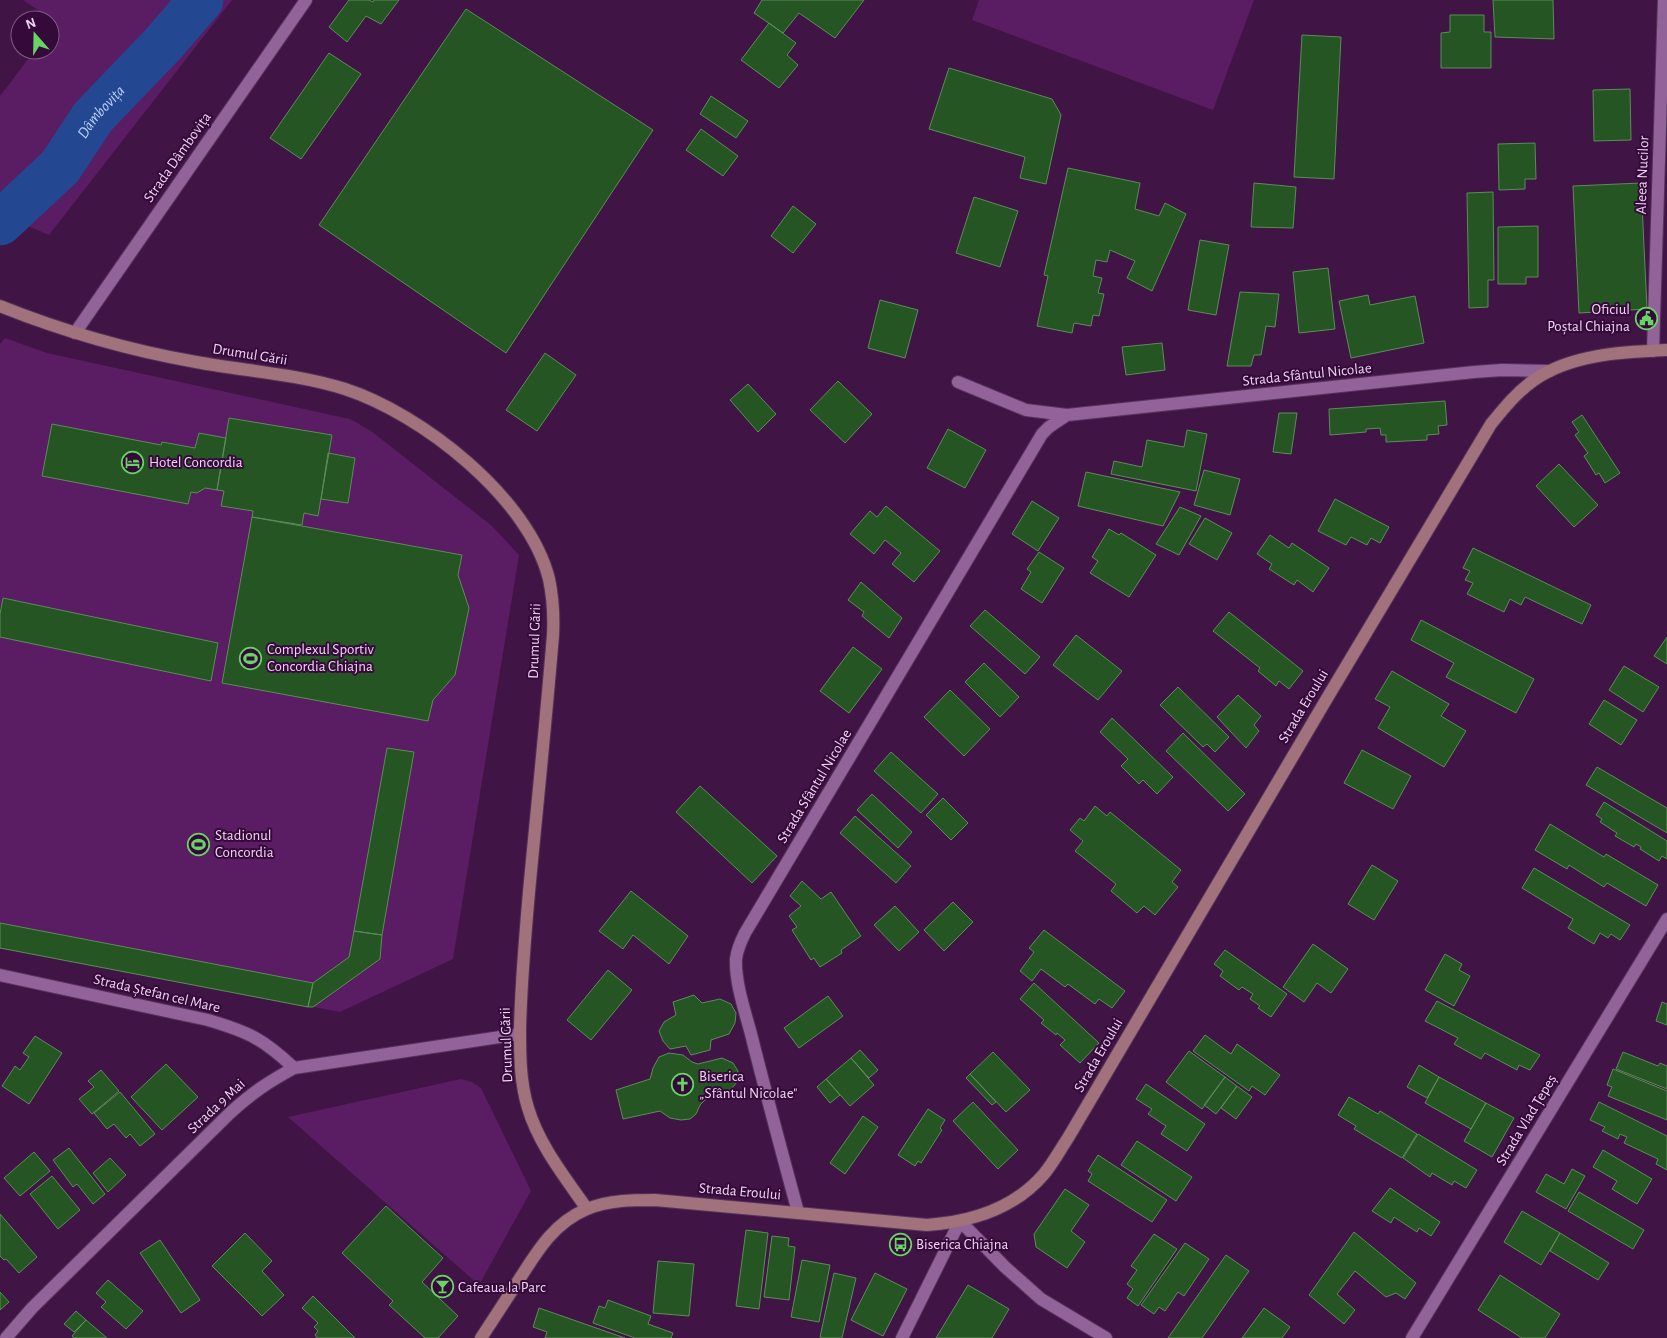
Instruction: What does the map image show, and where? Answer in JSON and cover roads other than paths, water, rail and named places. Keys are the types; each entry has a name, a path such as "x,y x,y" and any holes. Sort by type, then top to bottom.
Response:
{"main road":[{"name":"Drumul Gării","path":"0,306 21,315 114,345 150,354 323,383 367,398 398,412 428,430 452,450 499,494 530,535 549,578 554,606 553,635 524,950 520,1061 528,1108 535,1126 552,1158 587,1208"},
{"name":"Strada Eroului","path":"481,1338 539,1248 564,1222 587,1208 604,1203 626,1200 655,1200 927,1225 960,1221 982,1215 1005,1205 1024,1193 1044,1174 1068,1138 1491,424 1509,401 1534,380 1550,371 1596,356 1621,352 1667,350"}],"street":[{"name":"Strada Dâmbovița","path":"75,333 306,0"},
{"name":"Aleea Nucilor","path":"1652,351 1664,0"},
{"name":"Strada Sfântul Nicolae","path":"958,382 1026,410 1067,415 1474,372 1550,371"},
{"name":"Strada Sfântul Nicolae","path":"798,1212 760,1073 736,971 736,957 740,944 1042,434 1067,415"},
{"name":"Strada Vlad Țepeș","path":"1412,1338 1667,919"},
{"name":"Strada Ștefan cel Mare","path":"0,975 208,1020 240,1030 259,1038 294,1068"},
{"name":"Strada 9 Mai","path":"6,1338 32,1308 230,1113 265,1084 294,1068 520,1034"},
{"path":"902,1338 960,1221 1004,1267 1041,1299 1106,1338"}],"waterway":[{"name":"Dâmbovița","path":"0,223 60,167 93,117 163,44 201,0"}],"place":[{"name":"Oficiul Poștal Chiajna","path":"1646,318"},
{"name":"Hotel Concordia","path":"133,462"},
{"name":"Complexul Sportiv Concordia Chiajna","path":"251,658"},
{"name":"Stadionul Concordia","path":"199,844"},
{"name":"Biserica „Sfântul Nicolae\"","path":"683,1085"},
{"name":"Biserica Chiajna","path":"900,1244"},
{"name":"Cafeaua la Parc","path":"442,1287"}]}
